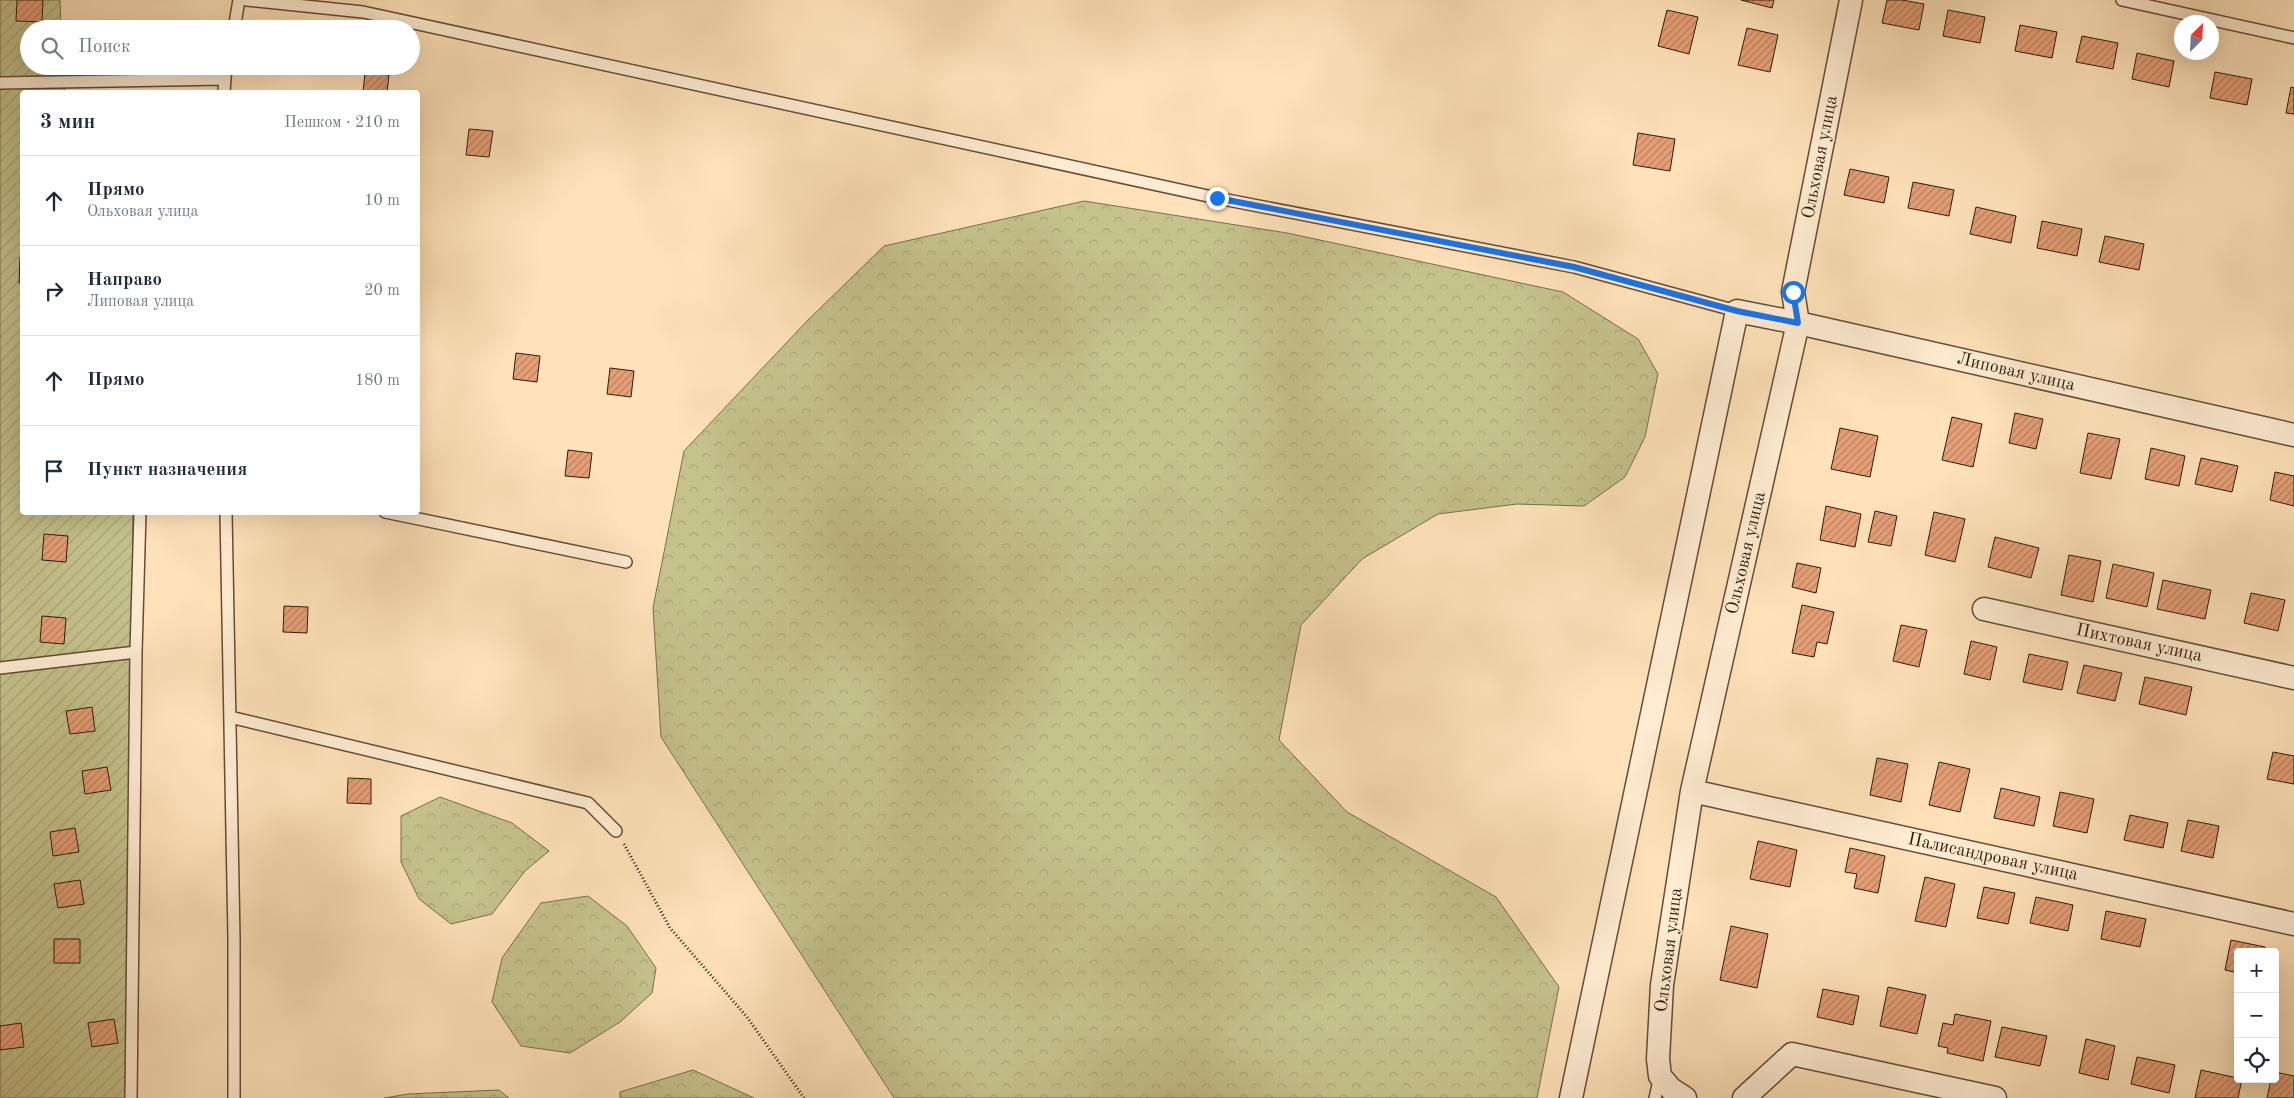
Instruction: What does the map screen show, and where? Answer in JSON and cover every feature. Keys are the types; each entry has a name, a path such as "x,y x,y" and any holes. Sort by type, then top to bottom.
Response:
{"street":[{"name":"Ольховая улица","path":"1660,1076 1658,1058 1662,985 1692,791 1798,323 1793,292 1851,0"},
{"name":"Липовая улица","path":"1737,311 2294,434"},
{"path":"1571,1098 1737,311"},
{"name":"Пихтовая улица","path":"1984,609 2294,678"},
{"name":"Палисандровая улица","path":"1692,791 2294,924"},
{"path":"1744,1098 1792,1054 1995,1098"},
{"path":"1660,1076 1671,1089 1685,1098"}],"lane":[{"path":"236,20 239,0"},
{"path":"247,0 363,12 400,20"},
{"path":"363,12 367,0"},
{"path":"2122,0 2294,38"},
{"path":"420,24 1217,198 1574,267 1737,311"},
{"path":"224,75 224,90"},
{"path":"0,83 224,78"},
{"path":"131,1098 136,652 140,515"},
{"path":"226,515 234,938 234,1098"},
{"path":"399,515 626,562"},
{"path":"0,668 136,652"},
{"path":"230,717 588,803 616,830"},
{"path":"1655,1098 1660,1076"}],"path":[{"path":"616,830 670,928 747,1017 804,1098"}],"green space":[{"path":"0,0 60,0 61,20 20,20 20,75 64,75 65,90 20,90 20,515 133,515 127,1098 0,1098"},
{"path":"1084,201 1287,233 1563,292 1638,339 1658,374 1645,437 1625,477 1584,506 1517,504 1438,514 1362,559 1301,625 1279,740 1347,812 1496,897 1559,987 1537,1098 894,1098 661,737 653,608 684,451 808,320 884,246"},
{"path":"440,797 512,823 549,851 525,871 492,914 451,924 419,899 401,862 401,816"},
{"path":"588,896 627,926 656,968 652,993 620,1022 570,1053 521,1046 492,1002 502,958 541,903"},
{"path":"693,1070 754,1098 620,1098 620,1092"},
{"path":"499,1090 509,1098 384,1098 408,1094"}],"building":[{"path":"17,0 43,0 42,20 16,21"},
{"path":"1741,0 1774,0 1772,8"},
{"path":"1887,0 1902,0 1924,4 1919,30 1882,23"},
{"path":"1667,10 1698,17 1689,54 1658,46"},
{"path":"1948,10 1985,17 1980,43 1943,36"},
{"path":"2020,25 2057,32 2052,58 2015,51"},
{"path":"1747,28 1778,35 1770,72 1738,65"},
{"path":"2082,36 2118,43 2113,69 2076,62"},
{"path":"2137,53 2174,61 2169,87 2132,79"},
{"path":"2215,72 2252,79 2247,105 2210,98"},
{"path":"365,75 389,75 387,90 363,90"},
{"path":"2291,87 2294,88 2294,114 2286,113"},
{"path":"469,129 493,131 489,157 466,155"},
{"path":"1638,133 1675,139 1670,171 1633,165"},
{"path":"1850,169 1889,177 1884,203 1844,195"},
{"path":"1913,182 1954,190 1949,216 1908,208"},
{"path":"1976,207 2016,216 2011,243 1970,234"},
{"path":"2042,221 2082,229 2077,256 2037,248"},
{"path":"2105,236 2144,244 2139,270 2099,262"},
{"path":"516,353 540,356 537,382 513,379"},
{"path":"610,368 634,371 631,397 607,394"},
{"path":"2015,413 2043,419 2036,449 2009,443"},
{"path":"1952,417 1982,424 1973,467 1942,460"},
{"path":"1840,428 1878,436 1870,477 1831,469"},
{"path":"2088,433 2120,439 2111,479 2080,473"},
{"path":"2151,448 2185,456 2179,486 2145,479"},
{"path":"568,450 592,453 589,478 565,476"},
{"path":"2201,458 2238,466 2232,492 2195,484"},
{"path":"2275,472 2294,476 2294,506 2270,500"},
{"path":"1826,506 1861,514 1855,547 1820,540"},
{"path":"1875,511 1897,516 1891,546 1868,542"},
{"path":"1934,512 1965,519 1955,562 1925,555"},
{"path":"44,534 68,536 66,562 42,560"},
{"path":"1995,537 2039,548 2031,578 1988,567"},
{"path":"2069,555 2101,561 2093,602 2061,595"},
{"path":"1797,563 1821,568 1816,593 1792,587"},
{"path":"2113,564 2154,573 2147,607 2106,598"},
{"path":"2163,580 2211,590 2205,619 2157,609"},
{"path":"2251,593 2285,600 2278,631 2244,623"},
{"path":"1802,605 1834,612 1827,644 1817,642 1814,657 1792,653"},
{"path":"284,606 308,607 307,633 283,632"},
{"path":"42,616 66,618 64,644 40,642"},
{"path":"1901,625 1927,630 1919,667 1893,661"},
{"path":"1971,641 1997,647 1990,680 1964,674"},
{"path":"2029,654 2068,662 2062,690 2023,682"},
{"path":"2084,665 2122,673 2115,701 2077,693"},
{"path":"2145,677 2192,687 2186,715 2139,704"},
{"path":"92,707 95,731 70,734 66,711"},
{"path":"2273,752 2294,756 2294,784 2267,779"},
{"path":"1877,758 1908,764 1901,802 1870,795"},
{"path":"1939,762 1970,769 1960,812 1929,805"},
{"path":"107,767 111,790 85,794 82,771"},
{"path":"348,778 371,779 371,804 347,803"},
{"path":"2001,788 2040,797 2034,826 1994,818"},
{"path":"2060,792 2094,799 2087,833 2053,826"},
{"path":"2130,815 2168,823 2163,848 2124,840"},
{"path":"2188,820 2219,826 2213,858 2181,851"},
{"path":"75,828 79,852 53,856 50,832"},
{"path":"1758,841 1797,850 1790,887 1750,879"},
{"path":"1850,848 1885,856 1878,893 1854,888 1857,874 1845,872"},
{"path":"1925,877 1955,884 1946,927 1915,921"},
{"path":"80,880 84,904 58,908 54,884"},
{"path":"1984,887 2015,893 2008,924 1977,918"},
{"path":"2036,897 2073,905 2068,931 2030,923"},
{"path":"2106,911 2146,919 2140,947 2101,939"},
{"path":"1731,926 1768,934 1757,988 1720,980"},
{"path":"54,939 80,939 80,963 54,963"},
{"path":"2231,940 2265,947 2234,948 2234,972 2225,970"},
{"path":"1888,987 1926,995 1917,1034 1880,1026"},
{"path":"1823,989 1859,996 1853,1025 1817,1017"},
{"path":"1955,1014 1991,1021 1983,1061 1947,1053 1948,1048 1938,1046 1943,1023 1953,1025"},
{"path":"114,1019 118,1043 92,1047 88,1023"},
{"path":"21,1023 24,1047 0,1050 0,1026"},
{"path":"2002,1027 2047,1036 2040,1066 1995,1057"},
{"path":"2086,1039 2115,1046 2108,1080 2079,1073"},
{"path":"2137,1057 2175,1065 2169,1093 2131,1084"},
{"path":"2201,1070 2234,1077 2234,1083 2241,1083 2238,1098 2195,1098"},
{"path":"2279,1073 2294,1076 2294,1098 2267,1098 2270,1083 2279,1083"}],"route":[{"path":"1217,198 1574,267 1737,311 1798,323 1793,292"}]}
